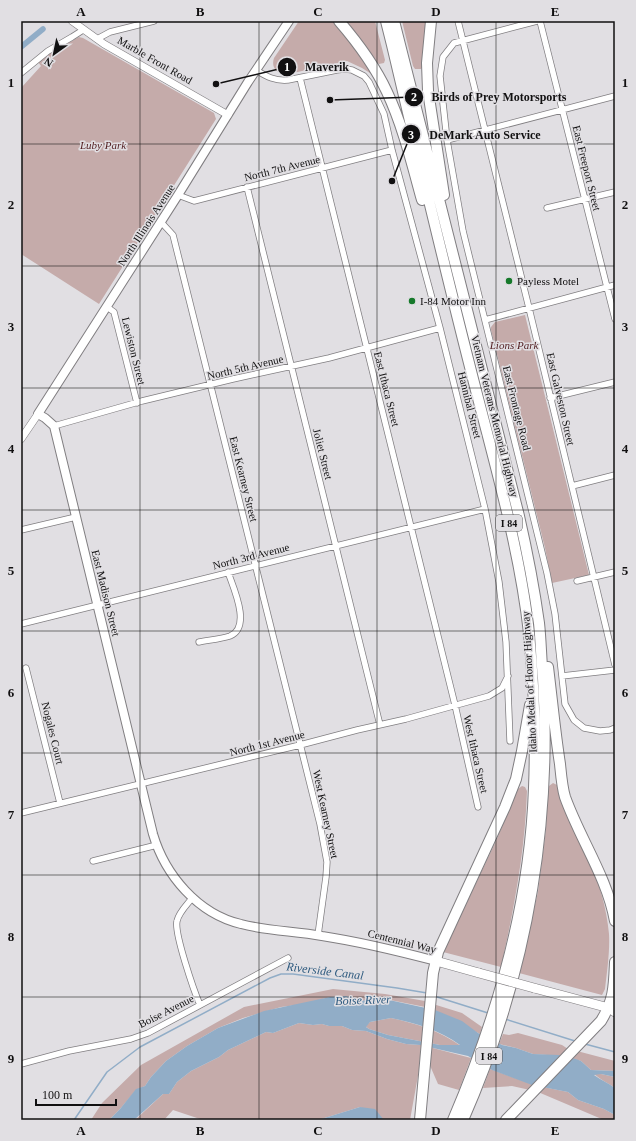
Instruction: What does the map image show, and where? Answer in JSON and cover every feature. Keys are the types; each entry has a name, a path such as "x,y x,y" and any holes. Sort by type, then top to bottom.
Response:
{"highway":[{"path":"339,21 364,52 387,92 402,132 423,204 436,230"},
{"name":"Vietnam Veterans Memorial Highway","path":"386,21 436,230 512,534 529,632 533,690 534,789 528,857 520,908 499,1011"},
{"name":"I 84","path":"394,21 450,239"},
{"path":"431,21 427,63 428,91 450,239"},
{"name":"Idaho Medal of Honor Highway","path":"450,239 519,516 530,569 539,624 545,712 545,753 538,850 531,903 518,959 499,1011 483,1072 467,1098"},
{"path":"539,624 546,648 556,742 564,795 579,830 599,870 612,904 615,921"},
{"path":"420,1120 433,979 438,952 508,800 516,779 533,690"},
{"path":"506,1120 613,1009 615,962"},
{"name":"I 84","path":"453,1120 467,1098"},
{"name":"I 84","path":"463,1120 467,1098"}],"main road":[{"name":"North Illinois Avenue","path":"38,414 256,70 289,21"},
{"path":"38,414 54,426"},
{"name":"East Madison Street","path":"54,426 157,845"},
{"name":"Centennial Way","path":"157,845 165,863 173,875 193,898 207,910 239,924 318,935 379,946 613,1009"}],"street":[{"name":"Marble Front Road","path":"72,21 97,39 228,115"},
{"path":"97,39 110,32 154,21"},
{"name":"East Galveston Street","path":"458,21 530,308 550,398 615,665"},
{"path":"463,40 537,21"},
{"name":"East Freeport Street","path":"540,21 615,319"},
{"path":"21,73 48,52 83,30"},
{"name":"East Frontage Road","path":"463,40 450,46 443,57 440,76 447,140 463,231 547,573 555,614 565,704 574,720 584,728 600,731 615,728"},
{"name":"Hannibal Street","path":"300,78 345,69 359,73 370,82 384,114 392,150 440,328 485,509 499,582 506,642 510,741"},
{"path":"256,70 270,78 280,81 300,78"},
{"name":"East Ithaca Street","path":"300,78 455,705"},
{"path":"447,140 615,96"},
{"name":"North 7th Avenue","path":"178,195 194,201 392,150"},
{"name":"Joliet Street","path":"247,187 380,725"},
{"path":"547,208 615,192"},
{"name":"East Kearney Street","path":"161,222 173,235 300,745"},
{"path":"485,320 615,285"},
{"name":"Lewiston Street","path":"107,306 114,312 137,403"},
{"name":"North 5th Avenue","path":"54,426 137,403 329,358 440,328"},
{"path":"550,398 615,382"},
{"name":"North Illinois Avenue","path":"21,439 38,414"},
{"path":"572,486 615,476"},
{"name":"North 3rd Avenue","path":"21,624 485,509"},
{"path":"21,530 76,517"},
{"path":"199,642 232,635 240,624 241,615 228,572"},
{"path":"577,581 615,572"},
{"name":"Nogales Court","path":"26,668 60,803"},
{"path":"562,676 615,670"},
{"name":"North 1st Avenue","path":"21,813 142,785 489,696 502,688 508,676"},
{"name":"West Ithaca Street","path":"455,705 478,807"},
{"name":"West Kearney Street","path":"300,745 320,824 327,862 318,935"},
{"path":"93,861 157,845"},
{"path":"193,898 180,914 176,923 191,985 200,1005"},
{"name":"Boise Avenue","path":"21,1064 69,1051 131,1039 148,1033 288,958"}],"green space":[{"path":"299,21 334,21 348,36 372,71 370,73 347,61 284,75 279,72 274,67 274,58"},
{"path":"346,21 375,21 385,60 384,63 379,64 375,61"},
{"path":"402,21 426,21 423,66 421,69 415,69 413,66"},
{"name":"Luby Park","path":"79,37 214,113 216,119 99,304 21,254 21,88 41,66 38,62 53,51"},
{"name":"Lions Park","path":"525,315 589,575 552,583 545,548 491,330 491,327 495,322"},
{"path":"553,783 557,785 581,839 602,896 609,934 609,954 605,989 602,995 519,973 538,892 546,829 547,792 549,786"},
{"path":"522,786 525,787 527,791 524,836 514,902 501,967 443,952 496,841 518,789"},
{"path":"333,989 385,994 425,1001 425,1007 380,998 362,1001 346,996 330,997 304,1004 281,1007 243,1018 218,1028 187,1046 166,1061 145,1086 136,1090 109,1120 91,1120 102,1103 141,1065 244,1007"},
{"path":"433,1004 462,1013 482,1027 480,1034 432,1009"},
{"path":"391,1018 427,1028 445,1036 461,1046 440,1045 388,1035 369,1029 365,1026 370,1022"},
{"path":"299,1023 342,1026 352,1030 366,1031 406,1044 421,1045 419,1070 410,1120 384,1120 360,1107 318,1120 203,1120 173,1110 164,1120 135,1120 163,1094 169,1094 177,1082 191,1071 219,1057 228,1050 266,1032 273,1033"},
{"path":"518,1033 562,1045 568,1049 562,1056 533,1054 499,1044 503,1034 509,1035"},
{"path":"429,1047 471,1058 459,1090 438,1084 428,1061"},
{"path":"577,1051 615,1061 615,1071 591,1070 581,1061 570,1058"},
{"path":"490,1069 534,1085 530,1090 512,1086 483,1088"},
{"path":"594,1074 615,1077 615,1088 599,1078"},
{"path":"543,1087 568,1092 578,1100 604,1109 615,1115 615,1120 604,1120 538,1092"}],"water":[{"path":"346,996 361,1001 380,998 435,1010 462,1021 478,1033 502,1045 533,1054 559,1055 576,1059 581,1061 591,1070 615,1071 615,1077 601,1074 594,1075 615,1088 615,1115 604,1109 578,1100 568,1092 532,1085 492,1070 468,1056 420,1045 406,1044 366,1031 352,1030 342,1026 299,1023 273,1033 266,1032 228,1050 219,1057 191,1071 177,1082 169,1094 163,1094 134,1120 109,1120 136,1089 145,1086 166,1061 187,1046 218,1028 264,1011 330,997","holes":["391,1018 436,1031 460,1045 440,1045 388,1035 366,1027 370,1022"]},
{"path":"360,1107 375,1109 384,1120 318,1120"}],"waterway":[{"path":"21,47 43,29"},
{"name":"Riverside Canal","path":"74,1120 107,1072 140,1047 270,978 281,974 293,974 427,993"},
{"name":"Riverside Canal","path":"434,996 488,1013"},
{"name":"Riverside Canal","path":"505,1019 575,1041"},
{"name":"Riverside Canal","path":"585,1044 615,1052"}],"place":[{"name":"Maverik","path":"216,84"},
{"name":"Birds of Prey Motorsports","path":"330,100"},
{"name":"DeMark Auto Service","path":"392,181"},
{"name":"Payless Motel","path":"509,281"},
{"name":"I-84 Motor Inn","path":"412,301"}],"water label":[{"name":"Boise River","path":"363,1000"}]}
